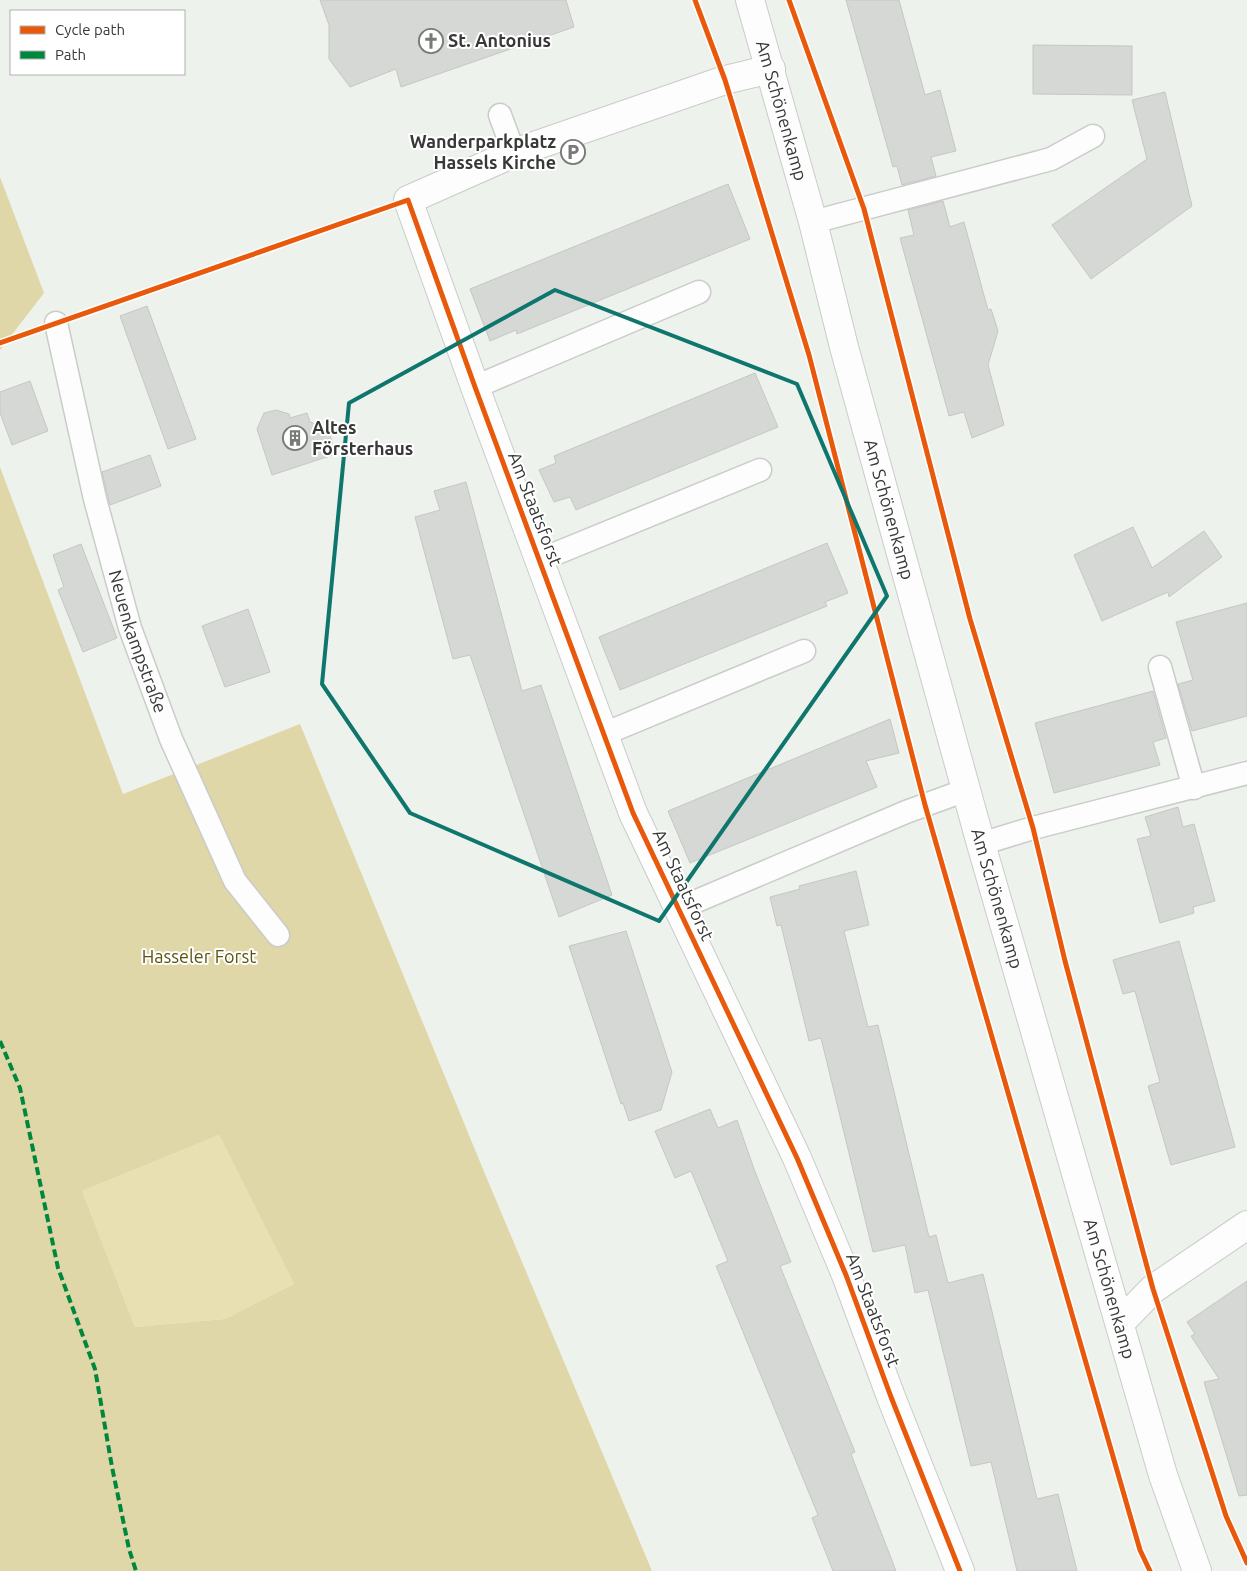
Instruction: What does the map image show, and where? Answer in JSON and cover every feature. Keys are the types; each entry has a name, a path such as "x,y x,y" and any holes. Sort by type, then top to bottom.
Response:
{"street":[{"name":"Am Schönenkamp","path":"750,0 813,222 844,347 981,844 1163,1475 1198,1571"},
{"path":"514,153 725,80 770,68"},
{"name":"Am Staatsforst","path":"514,153 408,200 633,813 798,1158 846,1275 891,1397 960,1571"},
{"path":"1120,1323 1153,1289 1247,1225"}],"lane":[{"path":"500,114 514,153"},
{"path":"813,222 1052,159 1093,136"},
{"path":"475,386 699,292"},
{"name":"Neuenkampstraße","path":"56,323 95,499 134,638 171,739 235,880 278,935"},
{"name":"Am Staatsforst","path":"540,560 760,470"},
{"path":"604,734 804,651"},
{"path":"1160,667 1194,788"},
{"path":"981,844 1034,828 1247,773"},
{"name":"Am Staatsforst","path":"678,909 906,812 966,790"}],"highlighted area":[{"path":"555,290 797,384 887,596 659,921 410,813 322,684 349,403"}],"shaded area":[{"path":"219,1135 294,1284 225,1319 135,1327 82,1191"}],"green space":[{"path":"0,177 44,293 0,350"},
{"name":"Hasseler Forst","path":"0,467 123,794 300,724 485,1174 652,1571 0,1571","holes":["219,1135 294,1284 225,1319 135,1327 82,1191"]}],"building":[{"name":"St. Antonius","path":"320,0 566,0 574,27 401,87 396,69 350,87 329,59 329,25"},
{"path":"846,0 899,0 925,95 940,90 956,151 931,157 936,176 902,185 897,166 893,167"},
{"path":"1033,45 1132,46 1132,95 1033,94"},
{"path":"1165,92 1192,206 1091,279 1052,225 1147,159 1132,100"},
{"path":"728,184 750,239 517,334 516,330 490,341 470,289"},
{"path":"943,201 950,227 964,222 988,310 991,309 998,331 988,365 1004,425 972,438 964,412 949,416 900,238 914,235 908,210"},
{"path":"147,306 196,439 168,449 120,316"},
{"path":"755,373 778,427 576,510 570,497 554,502 539,470 556,463 554,456"},
{"path":"30,381 48,431 12,445 0,413 0,392"},
{"name":"Altes Försterhaus","path":"276,410 289,414 290,418 307,413 310,422 328,429 336,454 272,475 257,429 264,413"},
{"path":"150,455 161,486 110,505 102,472"},
{"path":"466,482 522,691 541,685 612,895 559,917 470,655 453,659 415,517 440,510 434,491"},
{"path":"1133,527 1152,568 1204,531 1222,557 1169,597 1168,592 1102,621 1074,555"},
{"path":"827,543 848,593 825,602 827,606 620,690 599,637"},
{"path":"81,544 117,638 83,652 58,590 64,587 53,555"},
{"path":"1247,603 1247,716 1192,731 1178,684 1193,680 1176,622"},
{"path":"248,609 270,672 225,687 202,626"},
{"path":"1153,691 1166,738 1153,742 1160,765 1054,793 1035,723"},
{"path":"890,719 899,753 866,761 877,787 690,863 668,811"},
{"path":"1178,807 1183,827 1194,824 1215,901 1193,907 1194,913 1160,923 1137,839 1151,836 1145,817"},
{"path":"856,871 869,925 844,931 868,1027 878,1025 929,1237 936,1235 948,1283 983,1274 1037,1499 1058,1494 1077,1571 1017,1571 991,1462 971,1466 928,1290 915,1293 905,1245 873,1252 821,1038 809,1041 781,925 777,926 770,897 800,889 799,886"},
{"path":"626,931 672,1072 661,1110 629,1121 623,1103 621,1104 569,946"},
{"path":"1179,941 1235,1147 1171,1165 1148,1086 1160,1082 1135,991 1123,994 1113,960"},
{"path":"710,1109 718,1128 737,1120 754,1169 791,1262 780,1266 855,1452 851,1454 896,1571 833,1571 812,1518 818,1515 716,1266 728,1261 691,1171 675,1178 655,1131"},
{"path":"1247,1281 1247,1495 1239,1496 1204,1382 1219,1379 1191,1336 1195,1334 1187,1322"}],"marked path":[{"path":"0,1041 20,1088 58,1268 95,1369 112,1467 129,1549 136,1571"}],"cycle path":[{"path":"695,0 725,80 809,355 925,805 1140,1550 1150,1571"},
{"path":"789,0 864,209 970,619 1033,828 1065,961 1153,1289 1226,1516 1247,1563"},
{"path":"0,343 408,200 475,387 633,813 797,1158 846,1275 891,1397 960,1571"}],"place":[{"name":"St. Antonius","path":"431,41"},
{"name":"Wanderparkplatz Hassels Kirche","path":"573,152"},
{"name":"Altes Försterhaus","path":"295,438"}]}
